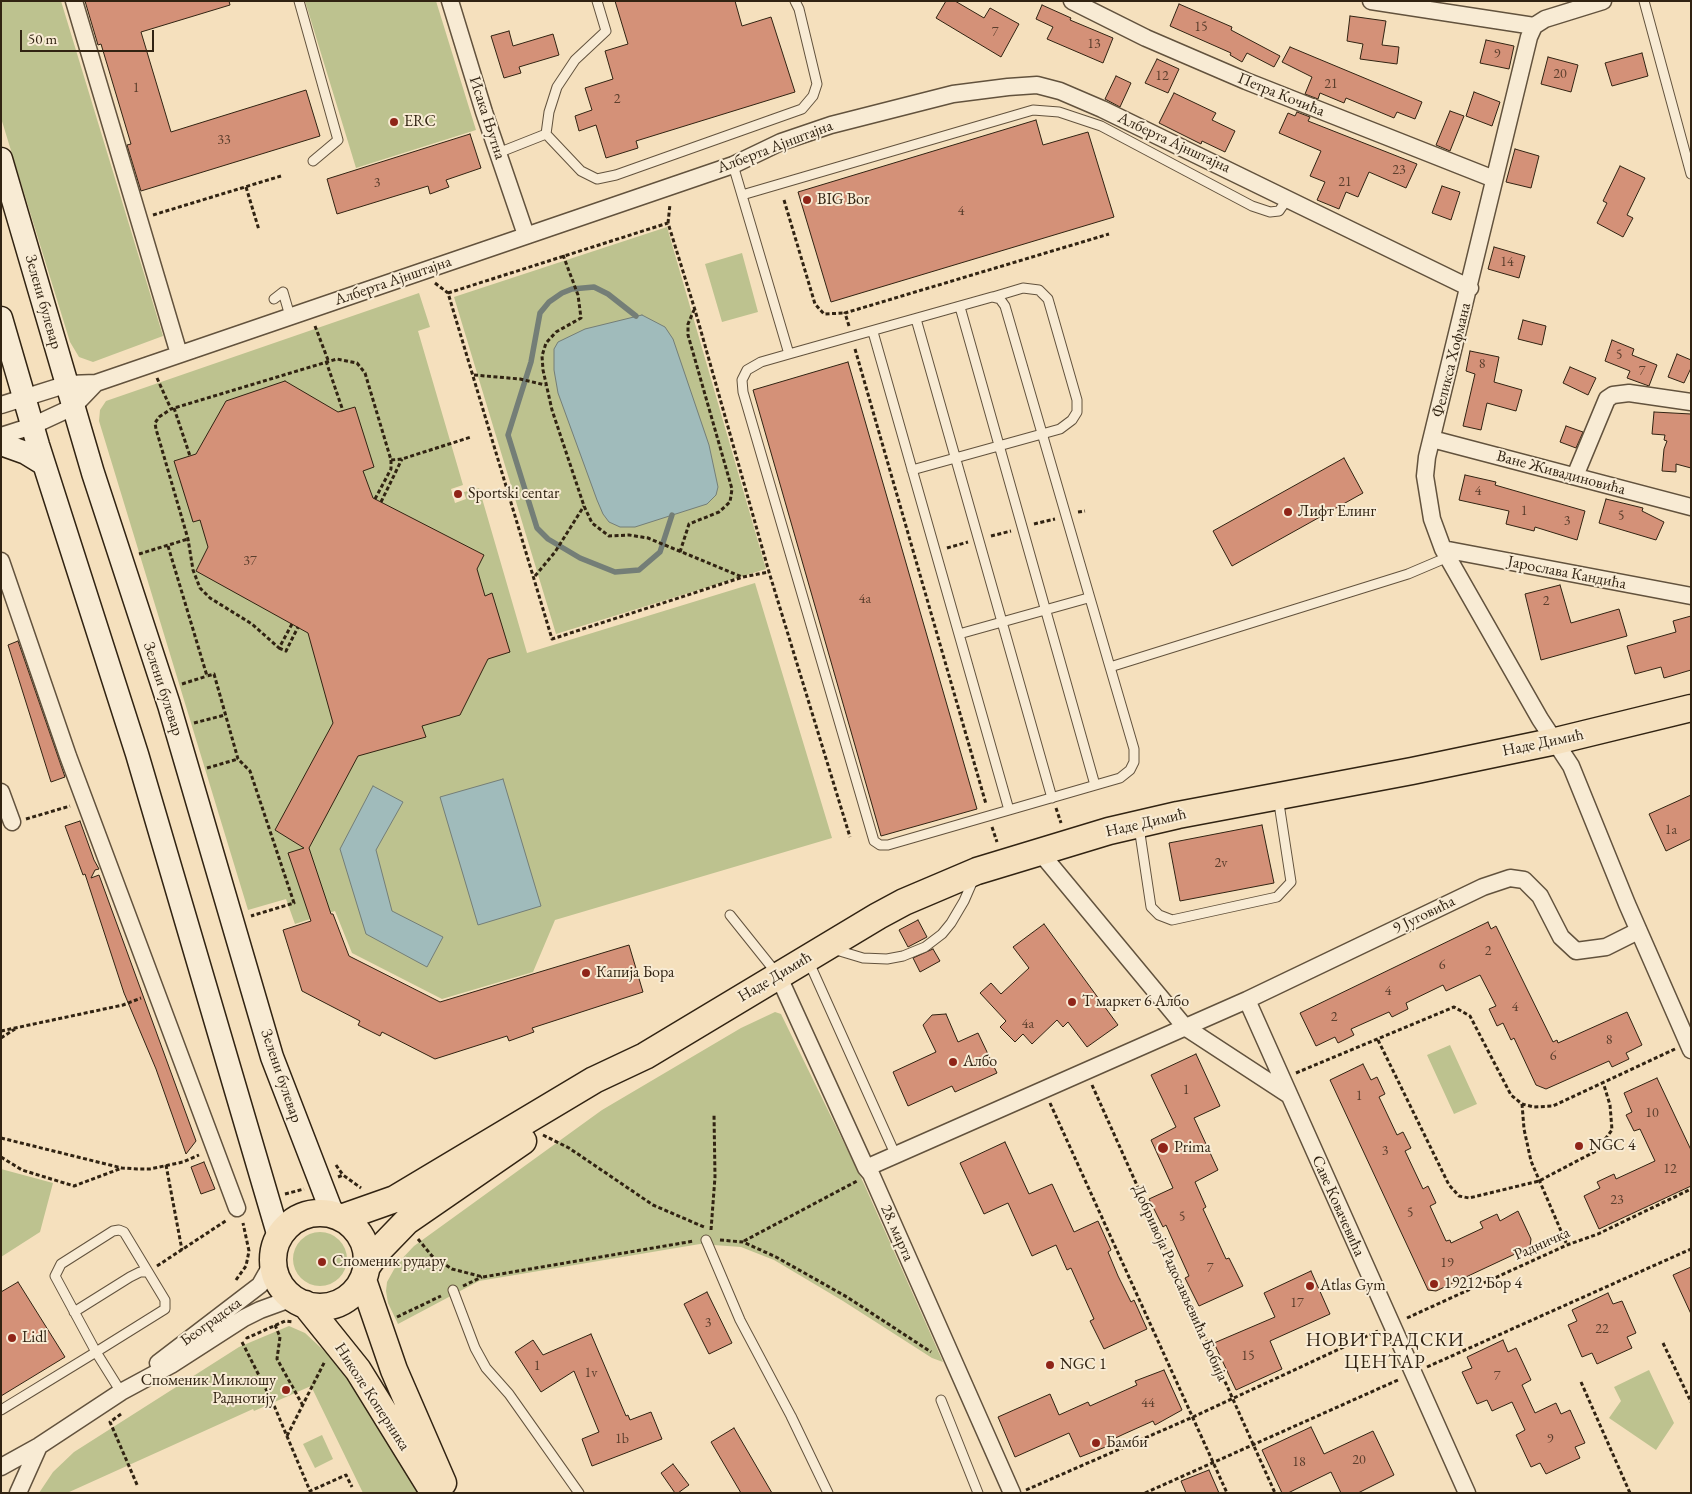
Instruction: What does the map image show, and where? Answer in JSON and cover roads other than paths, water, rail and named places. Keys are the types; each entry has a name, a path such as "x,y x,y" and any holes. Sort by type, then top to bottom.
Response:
{"main road":[{"name":"Наде Димић","path":"645,1056 816,952 904,902 1003,862 1138,824 1556,741 1691,708"},
{"path":"337,1217 395,1199 594,1080 645,1056"},
{"path":"364,1274 367,1254 363,1242 352,1226 337,1217 318,1214 302,1217 289,1225 279,1237 273,1262 279,1282 299,1301 327,1306 342,1302 354,1292 387,1240 407,1221 537,1132 598,1093 645,1056"},
{"name":"Николе Коперника","path":"364,1274 394,1370 446,1493"},
{"name":"Николе Коперника","path":"299,1301 358,1370 434,1493"}],"street":[{"path":"74,1 179,354"},
{"name":"Исака Њутна","path":"450,1 526,235"},
{"name":"Петра Кочића","path":"1072,1 1146,38 1246,81 1494,179"},
{"path":"1371,1 1534,26 1545,19 1603,1"},
{"name":"Феликса Хофмана","path":"1534,26 1529,37 1494,179 1470,288 1432,439 1425,476 1427,498 1432,519 1445,554 1540,720 1556,741 1571,766 1638,930 1689,1047"},
{"name":"Алберта Ајнштајна","path":"96,383 733,164 781,142 831,125 953,94 1037,86 1060,91 1102,109 1470,288"},
{"name":"Зелени булевар","path":"1,159 68,384 73,407 169,705 272,1057 337,1217"},
{"path":"1,318 32,426 138,754 279,1237"},
{"path":"1,376 5,368 8,340"},
{"path":"1,405 68,384 96,383"},
{"path":"1,436 32,426 73,407 96,383"},
{"path":"1575,476 1607,399 1613,395 1629,393 1691,402"},
{"name":"Ване Живадиновића","path":"1432,439 1691,507"},
{"path":"1,444 26,453 44,464"},
{"name":"Јарослава Кандића","path":"1445,554 1691,596"},
{"path":"1,561 84,801 237,1208"},
{"path":"1,792 12,822"},
{"path":"1039,851 1186,1026 1289,1095"},
{"name":"9 Југовића","path":"1186,1026 1247,1000 1483,887 1510,878 1524,880 1540,896 1561,937 1576,951 1606,947 1638,930"},
{"name":"28. марта","path":"778,975 952,1356 1012,1493"},
{"name":"Саве Ковачевића","path":"1247,1000 1467,1493"},
{"path":"868,1171 896,1156 1186,1026"},
{"name":"Београдска","path":"144,1379 164,1357 260,1286 273,1262"},
{"name":"Београдска","path":"1,1467 39,1446 121,1392 171,1365 260,1310 299,1301"},
{"path":"18,1493 39,1446"}],"lane":[{"path":"299,1 338,140 314,161"},
{"path":"546,134 549,112 557,87 575,60 606,31 597,1"},
{"path":"546,134 580,171 597,179 616,175 802,109 813,96 816,84 799,9 794,1"},
{"path":"1644,1 1691,174"},
{"path":"742,195 1033,110 1059,112 1101,126 1252,206 1270,212 1279,211 1288,198"},
{"path":"498,153 546,134"},
{"path":"733,164 789,354"},
{"path":"912,470 1041,435 1060,429 1072,420 1077,412 1077,400 1048,299 1039,290 1023,288 992,297 960,307 852,338 761,362 747,370 742,380 743,392 874,841 880,845 888,845 1120,778 1130,770 1134,762 1134,749 1088,598 1041,435 1005,306 1000,300 992,297"},
{"path":"274,300 283,292 290,316"},
{"path":"960,307 1095,785"},
{"path":"916,319 1052,798"},
{"path":"873,332 1010,810"},
{"path":"1110,667 1400,577 1445,554"},
{"path":"959,634 1088,598"},
{"path":"1138,824 1151,907 1159,915 1172,920 1277,897 1291,882 1278,796"},
{"path":"896,1156 816,952 877,959 895,958 925,947 942,934 951,923 964,901 977,871"},
{"path":"730,915 778,975"},
{"path":"1,1410 96,1352 165,1309 165,1300 124,1232 114,1231 60,1264 56,1269 55,1276 96,1352 121,1392"},
{"path":"708,1236 740,1320 791,1416 828,1493"},
{"path":"74,1312 130,1277 140,1272 148,1272"},
{"path":"453,1290 475,1348 486,1368 509,1394 579,1493"},
{"path":"941,1400 978,1493"}],"water":[{"path":"642,315 665,327 673,339 709,445 718,487 716,495 707,504 635,527 620,527 609,522 597,500 558,393 554,370 554,349 558,342 585,329"},
{"path":"503,779 541,906 478,925 440,797"},
{"path":"373,786 403,802 376,850 392,911 443,937 427,967 366,934 340,849"}],"waterway":[{"path":"636,316 608,294 594,287 572,289 549,302 540,313 531,362 508,435 537,528 548,539 580,558 615,572 639,570 660,552 672,515"}],"place":[{"name":"ERC","path":"394,122"},
{"name":"BIG Bor","path":"807,200"},
{"name":"Sportski centar","path":"458,494"},
{"name":"Лифт Елинг","path":"1288,512"},
{"name":"Капија Бора","path":"586,973"},
{"name":"Т маркет 6 Албо","path":"1072,1002"},
{"name":"Албо","path":"953,1062"},
{"name":"NGC 4","path":"1579,1146"},
{"name":"Prima","path":"1163,1148"},
{"name":"Споменик рудару","path":"322,1262"},
{"name":"19212 Бор 4","path":"1434,1284"},
{"name":"Atlas Gym","path":"1310,1286"},
{"name":"Lidl","path":"12,1338"},
{"name":"NGC 1","path":"1050,1365"},
{"name":"Споменик Миклошу Раднотију","path":"286,1390"},
{"name":"Бамби","path":"1096,1443"}],"district":[{"name":"НОВИ ГРАДСКИ ЦЕНТАР","path":"1385,1352"}]}
